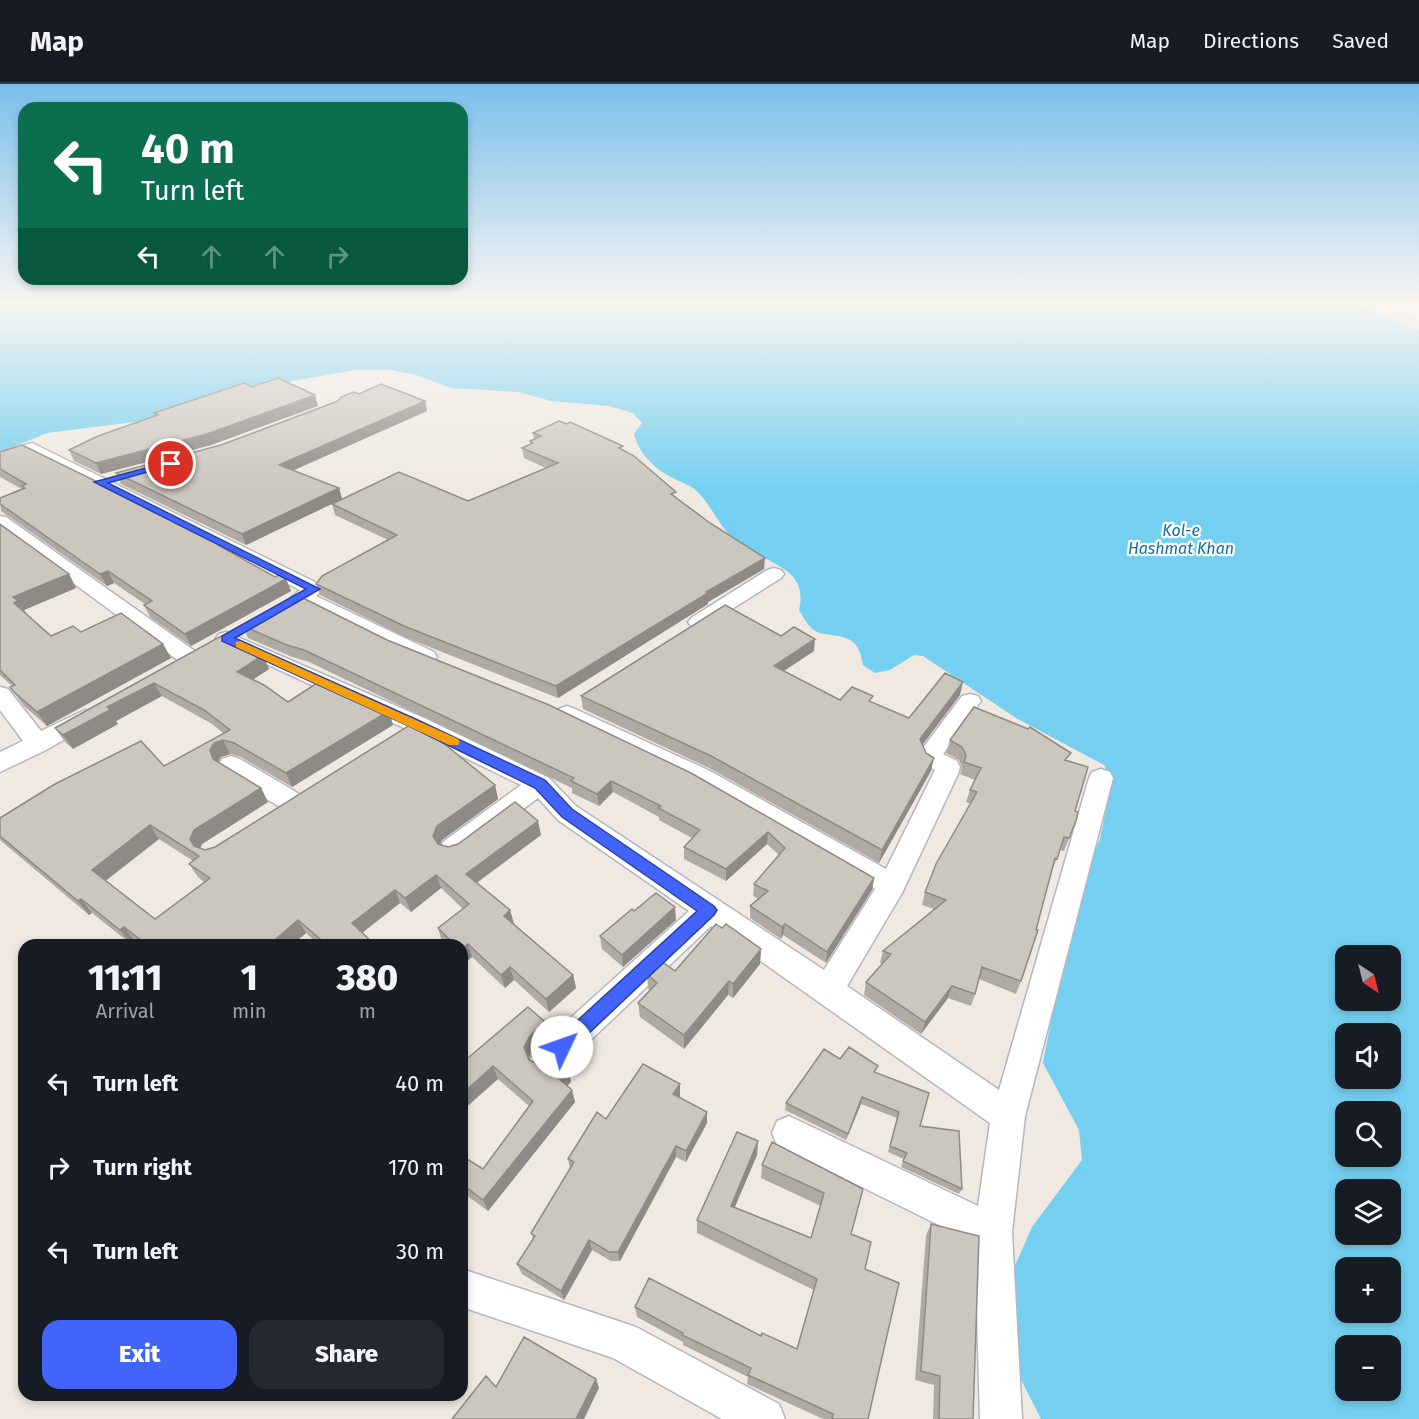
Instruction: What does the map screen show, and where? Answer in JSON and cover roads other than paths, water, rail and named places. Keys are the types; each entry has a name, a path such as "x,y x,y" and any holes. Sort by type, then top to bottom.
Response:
{"street":[{"path":"0,457 32,448 109,480 314,589 293,602 451,667"},
{"path":"0,521 191,659"},
{"path":"676,636 774,574"},
{"path":"171,670 235,633 406,730 540,784 567,813 828,990 1008,1116"},
{"path":"0,694 38,744"},
{"path":"828,990 892,885 946,774 948,767 934,759 931,753 970,701"},
{"path":"562,705 701,777 892,885"},
{"path":"0,763 99,710"},
{"path":"231,765 292,802"},
{"path":"1001,1419 993,1232 1008,1116 1101,778"},
{"path":"452,849 540,784"},
{"path":"546,1061 709,910"},
{"path":"789,1133 993,1232"},
{"path":"468,1290 622,1341 764,1419"}],"water":[{"name":"Kol-e Hashmat Khan","path":"0,365 1419,365 1419,1419 1041,1419 1012,1362 1006,1286 1032,1227 1082,1160 1079,1130 1043,1063 1054,1005 1053,945 1100,839 1112,780 1104,765 1016,718 923,656 914,655 890,670 875,673 863,665 860,652 850,640 814,630 799,610 801,595 798,584 791,575 737,542 726,531 697,491 664,473 645,456 634,434 642,423 633,413 609,406 551,401 519,392 451,388 416,375 392,370 356,370 292,381 150,420 47,433 0,452"}]}
